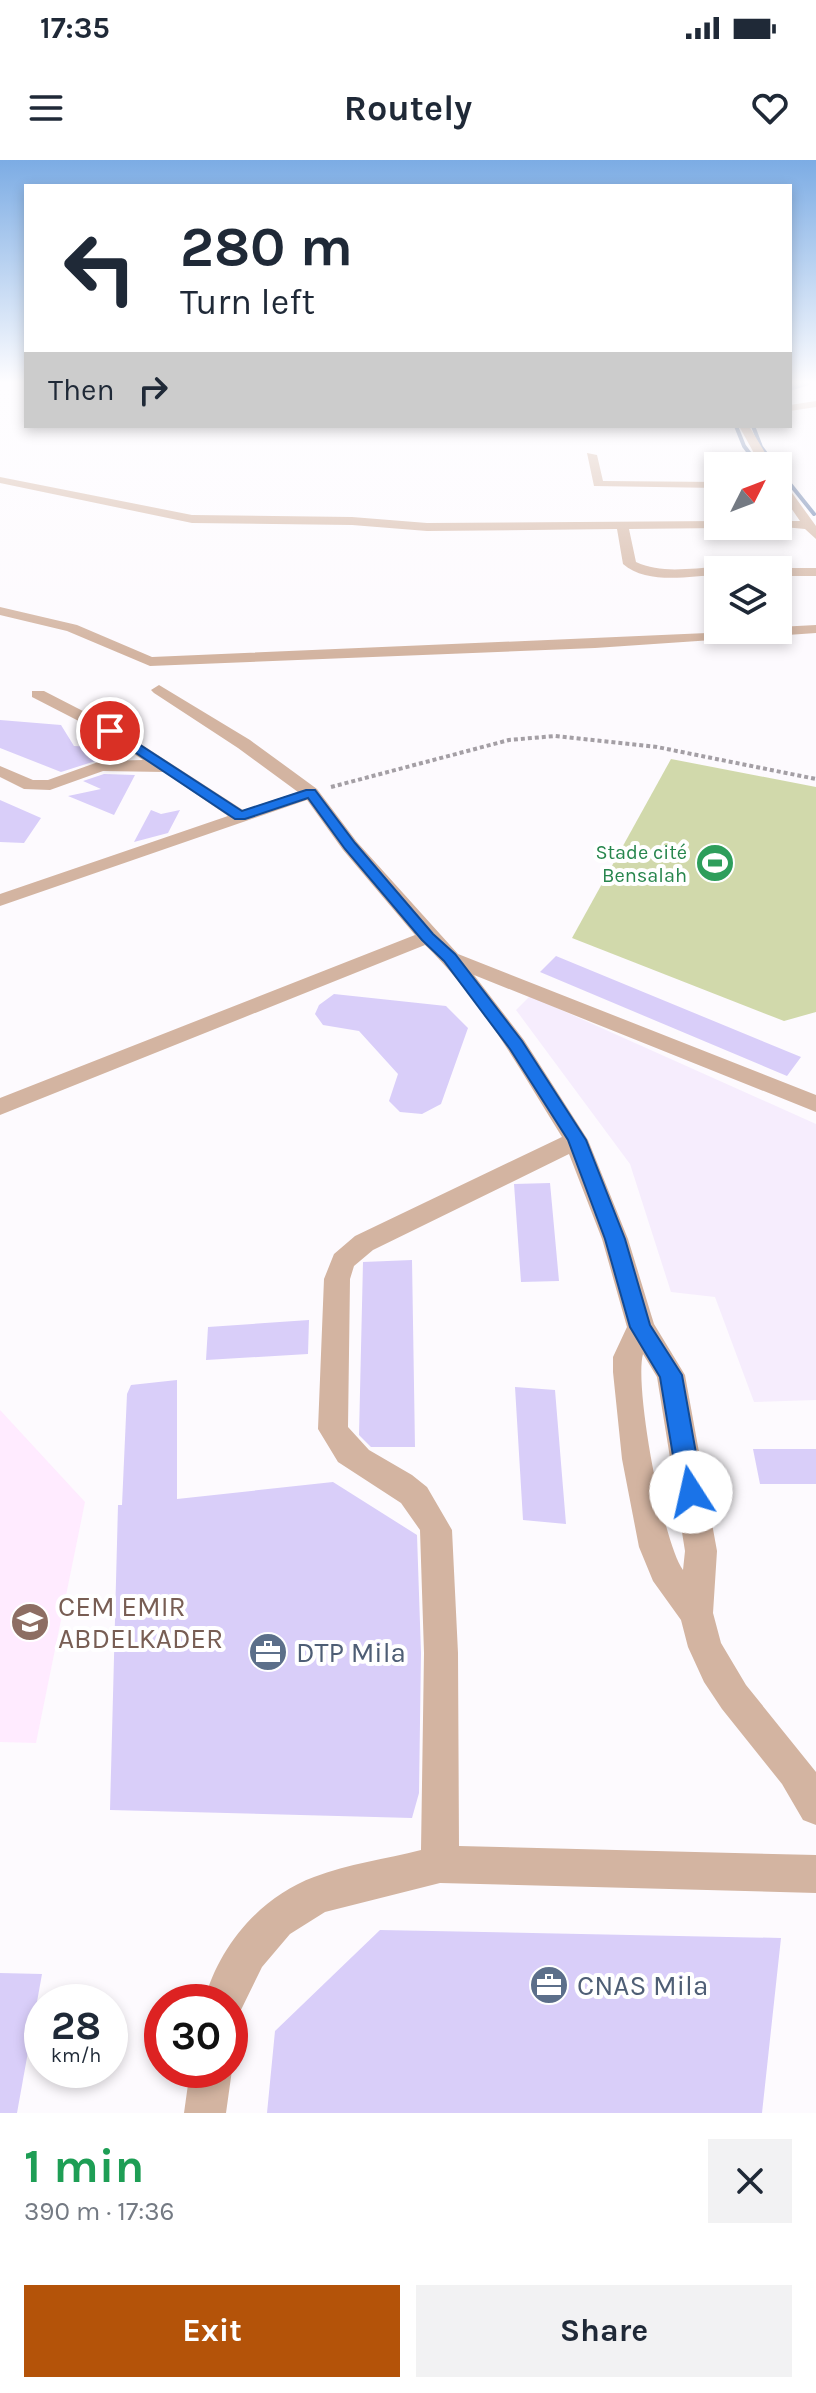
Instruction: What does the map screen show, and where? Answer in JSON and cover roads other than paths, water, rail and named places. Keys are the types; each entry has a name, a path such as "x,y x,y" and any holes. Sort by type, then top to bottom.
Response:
{"street":[{"path":"595,472 598,484 704,485"},
{"path":"0,480 192,519 352,521 440,527 704,525"},
{"path":"792,502 812,530"},
{"path":"622,525 634,567 648,571 704,571"},
{"path":"792,527 812,530"},
{"path":"792,572 816,572"},
{"path":"0,611 72,628 141,661 164,663 595,644 816,629"},
{"path":"159,690 244,744 311,793 350,846 428,937 450,958 516,1045 576,1140 615,1239 641,1327 671,1375 701,1551 696,1613 705,1647 734,1697 795,1771 816,1807"},
{"path":"38,694 110,731 240,816"},
{"path":"0,771 30,785 50,785 101,766 125,763 169,768"},
{"path":"0,881 8,897 311,793"},
{"path":"0,1107 428,937"},
{"path":"450,958 816,1104"},
{"path":"440,1864 441,1653 436,1530 429,1512 411,1492 354,1459 340,1444 333,1429 337,1279 343,1261 364,1243 576,1140"},
{"path":"641,1327 627,1357 637,1459 655,1547 664,1570 696,1613"},
{"path":"230,1984 248,1953 276,1920 317,1895 440,1864 816,1874"},
{"path":"205,2113 208,2088"}],"waterway":[{"path":"792,487 814,514"}],"place":[{"name":"Stade cité Bensalah","path":"715,863"},
{"name":"CEM EMIR ABDELKADER","path":"30,1622"},
{"name":"DTP Mila","path":"268,1652"},
{"name":"CNAS Mila","path":"549,1985"}]}
